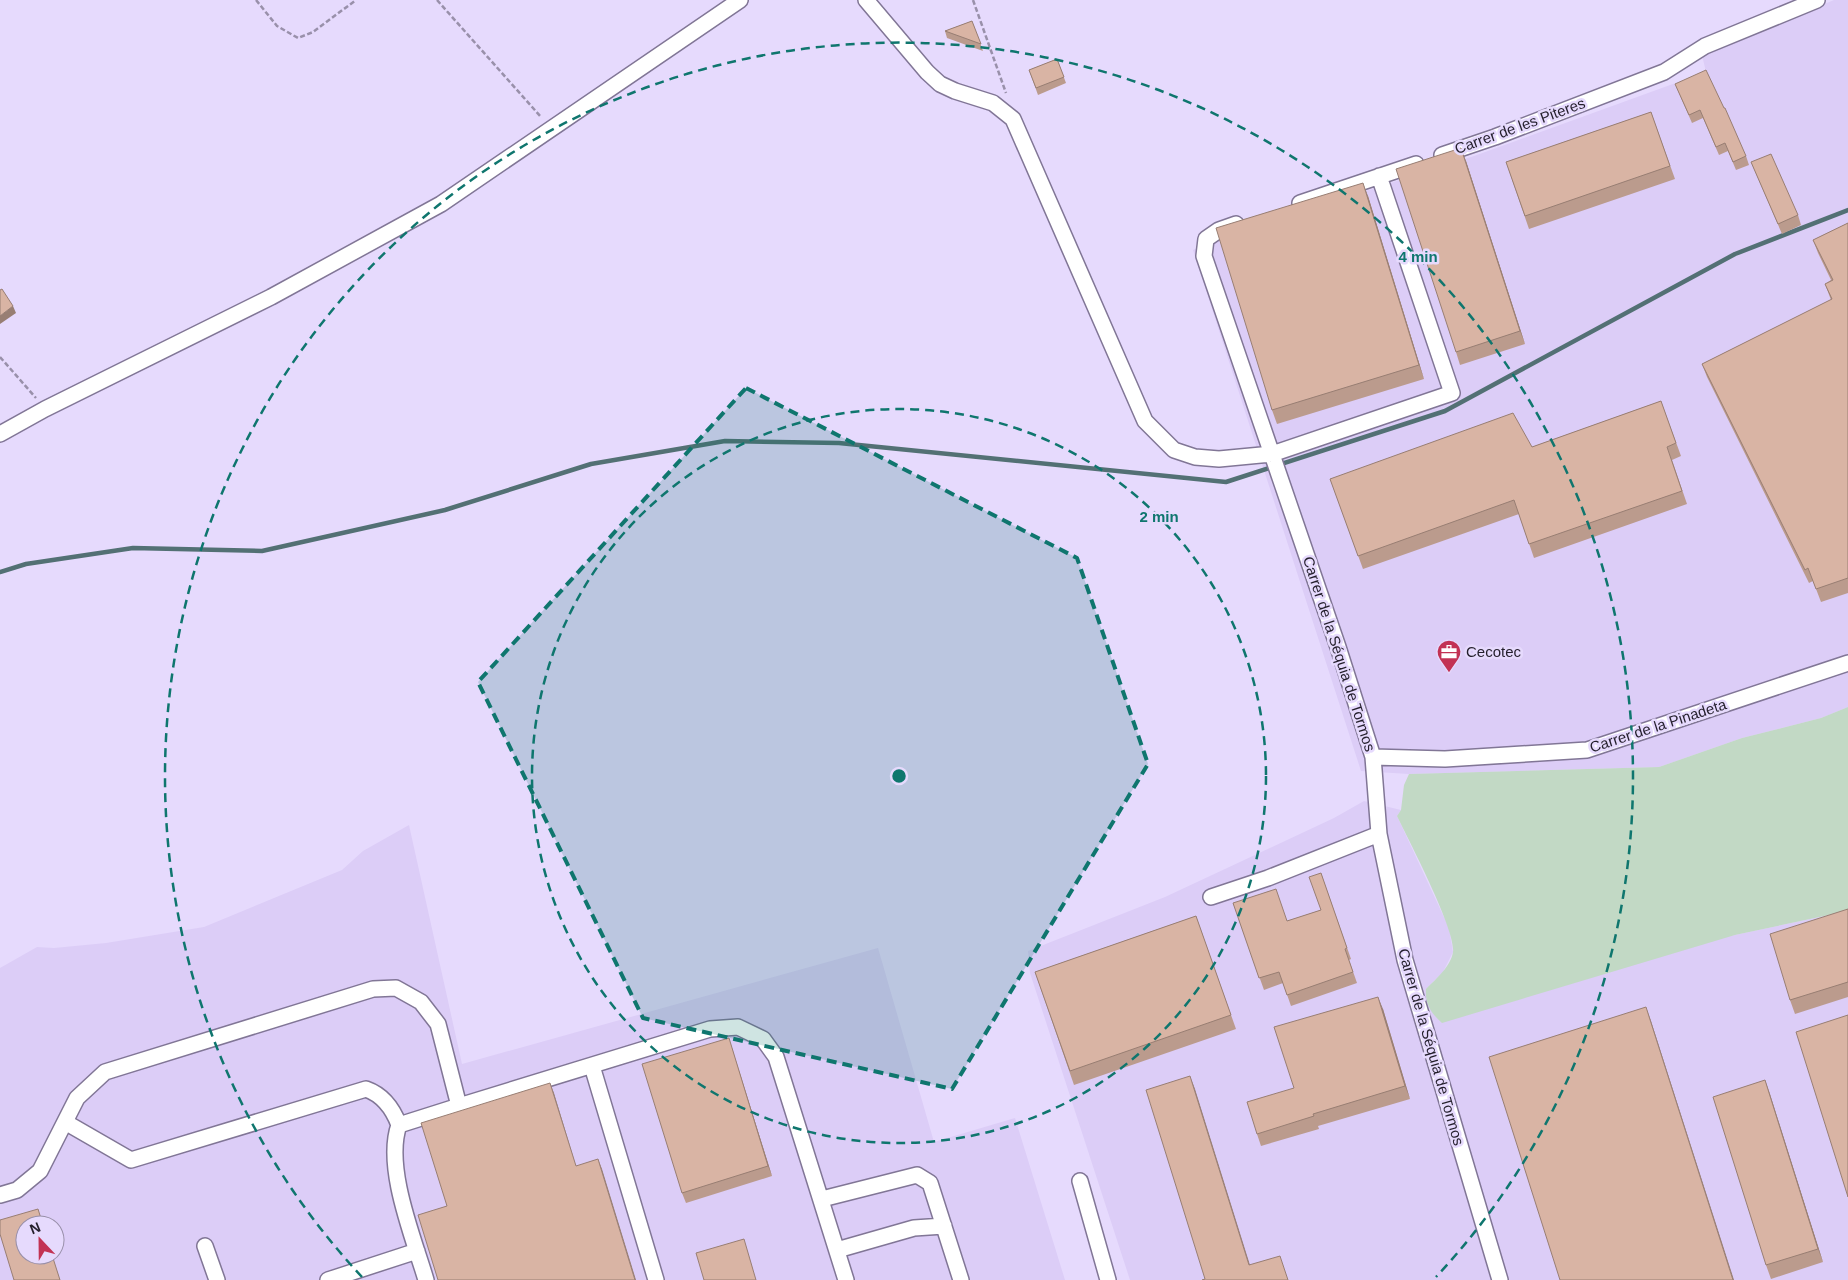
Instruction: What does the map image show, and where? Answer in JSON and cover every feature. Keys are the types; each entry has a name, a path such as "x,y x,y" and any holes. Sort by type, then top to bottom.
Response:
{"street":[{"path":"0,434 45,409 271,297 433,208 552,130 740,0"},
{"path":"866,0 927,72 940,84 955,91 993,103 1013,119 1144,421 1174,450 1196,457 1219,459 1272,454 1452,393 1379,176"},
{"name":"Carrer de les Piteres","path":"1285,208 1495,137 1664,72 1705,46 1817,0"},
{"name":"Carrer de la Séquia de Tormos","path":"1247,220 1219,230 1206,239 1204,256 1338,647 1373,757 1379,834 1405,960 1500,1280"},
{"name":"Carrer de la Pinadeta","path":"1373,757 1445,759 1587,750 1848,663"},
{"path":"1211,898 1268,878 1379,834"},
{"path":"0,1195 17,1190 40,1171 77,1098 105,1072 372,989 396,988 421,1002 438,1024 459,1106"},
{"path":"399,1125 710,1029 738,1027 763,1039 776,1057 846,1280"},
{"path":"592,1066 656,1280"},
{"path":"65,1122 131,1160 366,1089 377,1093 395,1112 399,1125 395,1136 399,1188 426,1280"},
{"path":"822,1199 917,1175 930,1182 962,1280"},
{"path":"1080,1181 1108,1280"},
{"path":"837,1250 914,1228 944,1226"},
{"path":"205,1246 217,1280"},
{"path":"328,1280 417,1251"}],"path":[{"path":"256,0 277,26 298,38 314,32 356,0"},
{"path":"438,0 552,130"},
{"path":"973,0 1003,83 1013,119"},
{"path":"0,358 45,409"}],"highlighted area":[{"path":"746,388 1077,558 1148,764 952,1089 643,1018 478,682"}],"shaded area":[{"path":"1834,0 1848,0 1848,707 1821,718 1742,738 1659,767 1409,774 1361,771 1193,250 1217,239 1474,156 1706,72 1702,55"},
{"path":"1364,801 1401,810 1397,816 1449,928 1453,952 1443,972 1426,989 1735,935 1848,911 1848,1280 1130,1280 1030,973 1028,951 1165,897 1334,818"},
{"path":"409,825 462,1064 878,948 934,1142 1015,1118 1065,1280 0,1280 0,968 37,947 54,948 106,943 204,927 342,870 363,851"}],"green space":[{"path":"1848,707 1848,911 1735,935 1442,1023 1432,1012 1428,1004 1426,989 1442,972 1452,957 1452,941 1431,885 1397,816 1401,810 1404,785 1409,774 1659,767 1742,738 1821,718"}],"building":[{"path":"972,21 981,44 945,31"},
{"path":"1057,59 1064,77 1036,88 1029,70"},
{"path":"1706,70 1746,156 1733,162 1725,143 1716,147 1700,110 1689,115 1675,84"},
{"path":"1651,112 1670,166 1525,216 1506,162"},
{"path":"1461,148 1520,331 1456,352 1396,169"},
{"path":"1771,154 1798,215 1778,224 1751,162"},
{"path":"1363,183 1419,365 1272,410 1216,228"},
{"path":"1848,223 1848,578 1816,589 1808,568 1805,570 1702,364 1832,299 1825,284 1833,280 1813,240"},
{"path":"2,289 13,306 0,316 0,290"},
{"path":"1661,401 1676,443 1667,447 1682,491 1529,544 1514,500 1358,556 1330,479 1513,413 1532,447"},
{"path":"1321,873 1347,948 1345,949 1353,972 1287,995 1279,972 1259,978 1233,903 1276,889 1287,921 1321,910 1309,877"},
{"path":"1848,909 1848,982 1790,1000 1770,934"},
{"path":"1196,916 1231,1015 1070,1071 1035,972"},
{"path":"1378,997 1405,1086 1313,1114 1314,1116 1257,1134 1247,1102 1294,1088 1274,1027"},
{"path":"1646,1007 1733,1280 1560,1280 1489,1057"},
{"path":"1848,1015 1848,1197 1796,1032"},
{"path":"729,1038 768,1166 682,1193 642,1064"},
{"path":"1190,1076 1249,1265 1280,1256 1288,1280 1202,1280 1205,1279 1146,1090"},
{"path":"1765,1080 1818,1249 1766,1265 1713,1097"},
{"path":"550,1083 576,1166 598,1159 635,1280 438,1280 418,1215 447,1206 421,1123"},
{"path":"38,1209 40,1215 17,1215"},
{"path":"15,1216 15,1265 55,1265 60,1280 14,1280 0,1234 0,1220"},
{"path":"744,1239 756,1280 704,1280 696,1253"}],"waterway":[{"path":"0,572 26,564 133,548 262,551 445,510 591,464 725,441 839,443 1226,482 1445,411 1735,254 1848,210"}],"place":[{"name":"Cecotec","path":"1449,673"}]}
